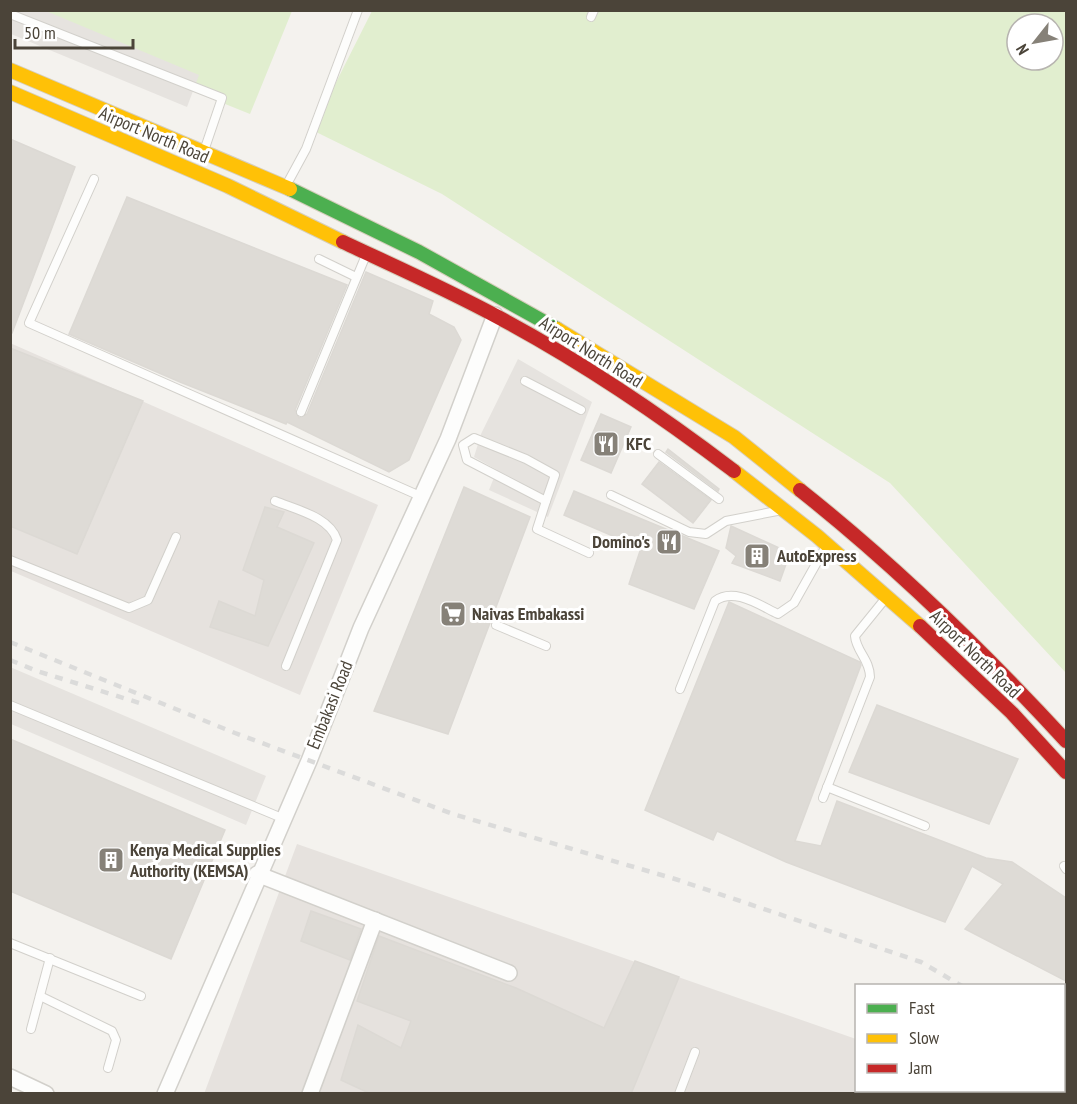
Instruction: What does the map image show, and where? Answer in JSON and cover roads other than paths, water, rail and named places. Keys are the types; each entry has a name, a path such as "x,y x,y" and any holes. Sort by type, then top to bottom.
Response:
{"main road":[{"name":"Airport North Road","path":"10,70 285,187 419,252 501,296 734,438 859,537 987,656 1066,741"},
{"name":"Airport North Road","path":"10,92 228,186 495,315 538,339 659,417 786,509 888,596 983,683 1066,772"}],"street":[{"name":"Embakasi Road","path":"165,1094 257,874 309,761 361,628 448,439 495,315"},
{"path":"257,874 509,973"},
{"path":"310,1094 375,920"},
{"path":"10,1077 46,1094"}],"lane":[{"path":"285,187 309,141 358,10"},
{"path":"10,14 222,98 204,153"},
{"path":"94,179 29,323 420,496"},
{"path":"301,412 367,254"},
{"path":"320,259 356,276"},
{"path":"525,381 581,410"},
{"path":"463,445 474,438 526,459 555,475 537,529 589,553"},
{"path":"448,439 463,445"},
{"path":"463,445 467,460 546,501"},
{"path":"657,454 719,499"},
{"path":"611,495 689,532 706,534 726,521 786,509"},
{"path":"275,501 324,522 333,529 337,540 286,666"},
{"path":"10,560 129,608 148,600 176,537"},
{"path":"680,688 715,601 723,595 734,595 778,614 794,603 827,544"},
{"path":"823,798 870,677 870,667 856,643 855,636 888,596"},
{"path":"496,625 546,646"},
{"path":"10,705 282,818"},
{"path":"827,787 925,826"},
{"path":"12,946 50,958 141,996"},
{"path":"31,1029 50,958"},
{"path":"40,996 112,1031 117,1040 108,1068"},
{"path":"679,1094 695,1052"}],"railway":[{"path":"10,642 235,733 453,814 675,879 921,962 959,984"},
{"path":"10,660 37,671 146,705"}],"place":[{"name":"KFC","path":"606,444"},
{"name":"Domino's","path":"669,542"},
{"name":"AutoExpress","path":"757,556"},
{"name":"Naivas Embakassi","path":"453,614"},
{"name":"Kenya Medical Supplies Authority (KEMSA)","path":"111,860"}]}
